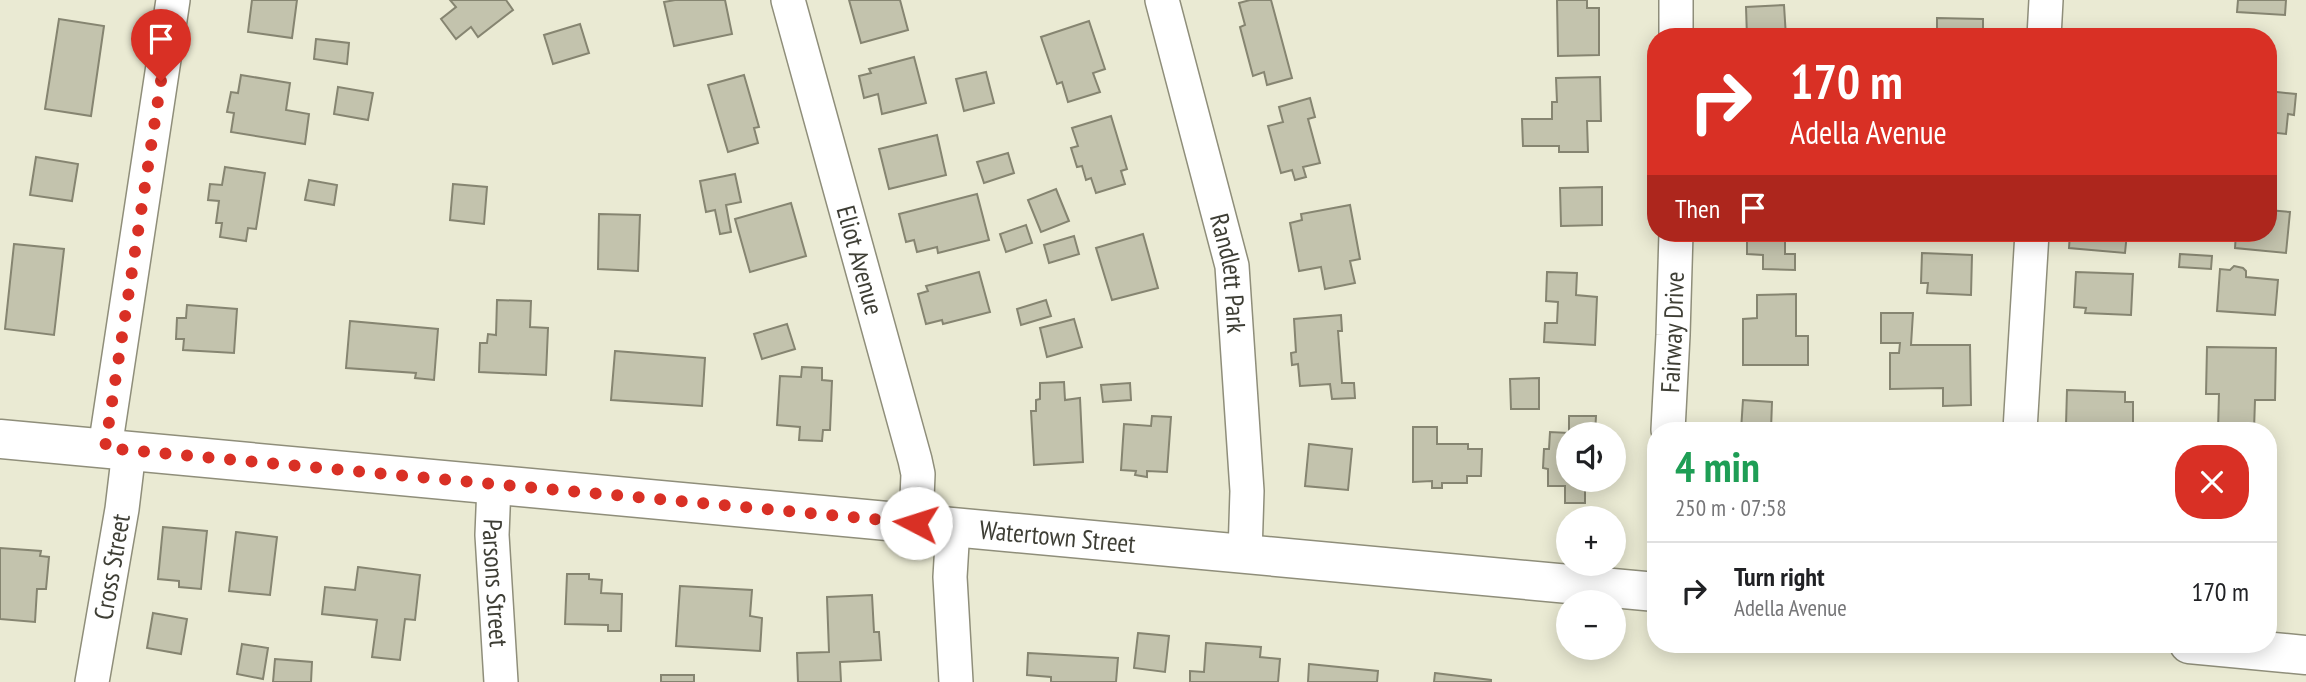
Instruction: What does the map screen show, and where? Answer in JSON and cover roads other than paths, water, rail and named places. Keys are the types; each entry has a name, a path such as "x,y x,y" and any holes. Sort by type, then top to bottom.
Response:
{"main road":[{"name":"Watertown Street","path":"0,439 1647,591"},
{"path":"2277,651 2306,653"}],"street":[{"name":"Cross Street","path":"92,682 122,509 117,449 173,0"},
{"name":"Eliot Avenue","path":"788,0 915,460 918,474 916,523"},
{"name":"Randlett Park","path":"1162,0 1233,274 1247,491 1245,554"},
{"path":"1676,0 1676,28"},
{"path":"2044,28 2046,0"},
{"name":"Fairway Drive","path":"1669,422 1676,242"},
{"path":"2020,422 2031,242"},
{"name":"Parsons Street","path":"494,485 492,535 500,682"},
{"path":"953,527 950,578 956,682"}]}
